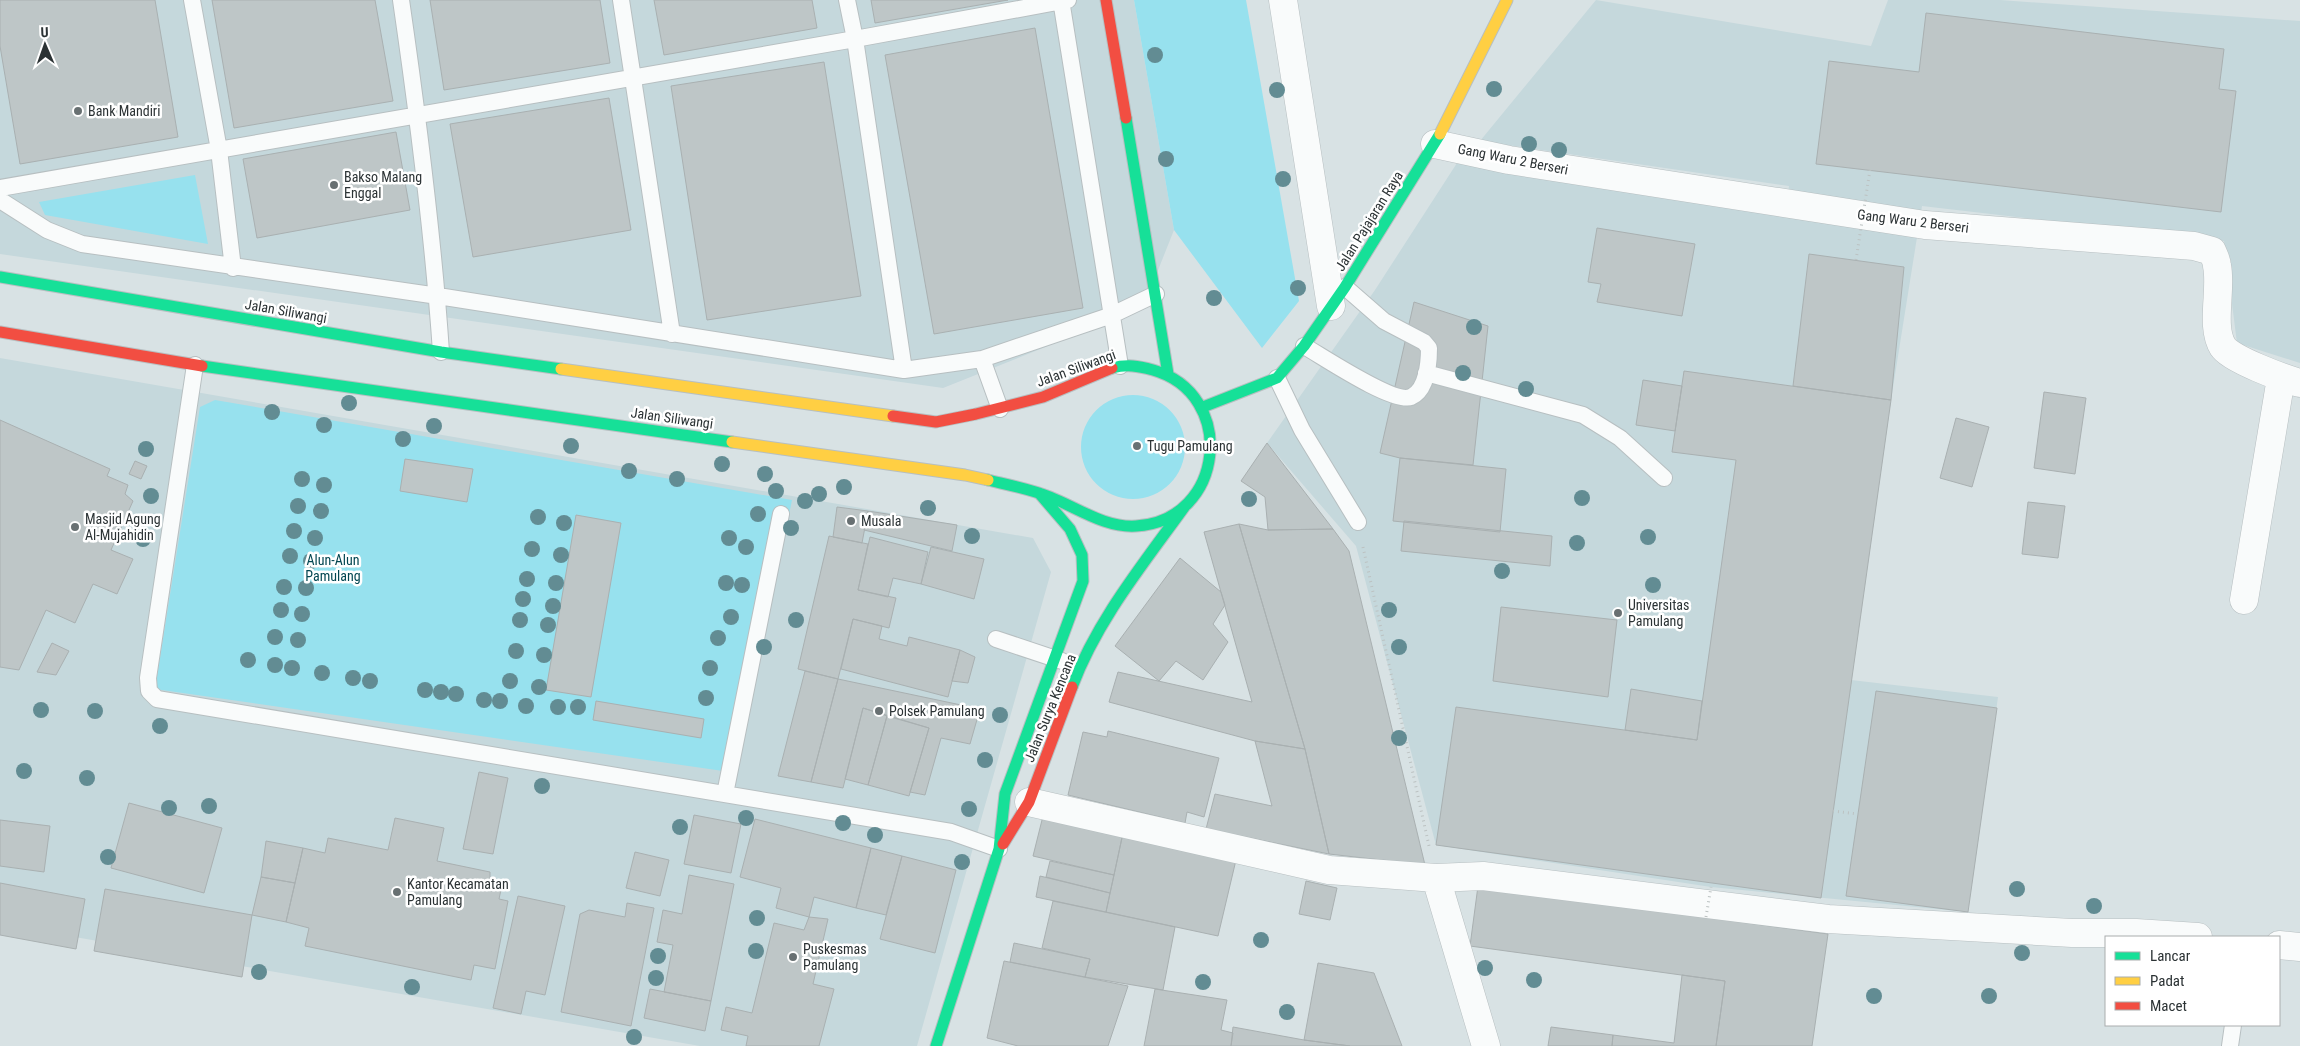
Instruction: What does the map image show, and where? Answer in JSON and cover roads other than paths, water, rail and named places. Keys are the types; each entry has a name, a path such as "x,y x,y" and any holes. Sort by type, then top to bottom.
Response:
{"main road":[{"path":"1106,0 1168,374"},
{"name":"Jalan Pajajaran Raya","path":"1203,407 1277,378 1304,346 1435,144 1507,0"},
{"name":"Jalan Siliwangi","path":"0,277 441,352 936,422 1000,409 1045,396 1120,366 1134,364 1161,370 1186,385 1203,407 1212,434 1211,462 1202,486 1185,506 1163,520 1138,526 1112,524 1040,493 965,475 195,365 0,332"},
{"name":"Jalan Surya Kencana","path":"936,1046 999,849 1005,794 1083,581 1082,555 1070,529 1040,493"},
{"name":"Jalan Surya Kencana","path":"999,849 1029,802 1079,669 1116,602 1185,506"}],"street":[{"path":"1283,0 1338,296"},
{"name":"Gang Waru 2 Berseri","path":"1435,144 1509,160 1926,225 2194,246 2212,251 2218,266 2218,332 2223,348 2232,354 2291,380"},
{"path":"2244,600 2291,380"},
{"path":"1029,802 1329,870 1436,878 1483,876 1828,919 2072,933 2136,933 2182,936"},
{"path":"1436,878 1486,1046"},
{"path":"2280,944 2300,947"}],"lane":[{"path":"192,0 219,150 233,268"},
{"path":"401,0 418,116 438,296 441,352"},
{"path":"621,0 672,334"},
{"path":"847,0 855,39 904,370"},
{"path":"0,188 855,39 1063,0 1120,366"},
{"path":"0,200 47,230 82,244 233,268 438,296 904,370 982,359 1112,315 1156,294"},
{"path":"1304,346 1373,387 1403,398 1411,397 1419,391 1426,373 1429,348 1424,342 1338,296"},
{"path":"982,359 1000,409"},
{"path":"195,365 148,678 149,691 157,699 951,832 999,849"},
{"path":"1426,373 1583,415 1620,438 1664,478"},
{"path":"1277,378 1302,430 1358,522"},
{"path":"725,794 781,514"},
{"path":"996,639 1054,657 1079,669"},
{"path":"2230,1046 2234,1026"}],"place":[{"name":"Bank Mandiri","path":"78,111"},
{"name":"Bakso Malang Enggal","path":"334,185"},
{"name":"Tugu Pamulang","path":"1137,446"},
{"name":"Musala","path":"851,521"},
{"name":"Masjid Agung Al-Mujahidin","path":"75,527"},
{"name":"Universitas Pamulang","path":"1618,613"},
{"name":"Polsek Pamulang","path":"879,711"},
{"name":"Kantor Kecamatan Pamulang","path":"397,892"},
{"name":"Puskesmas Pamulang","path":"793,957"}],"park label":[{"name":"Alun-Alun Pamulang","path":"333,568"}]}
